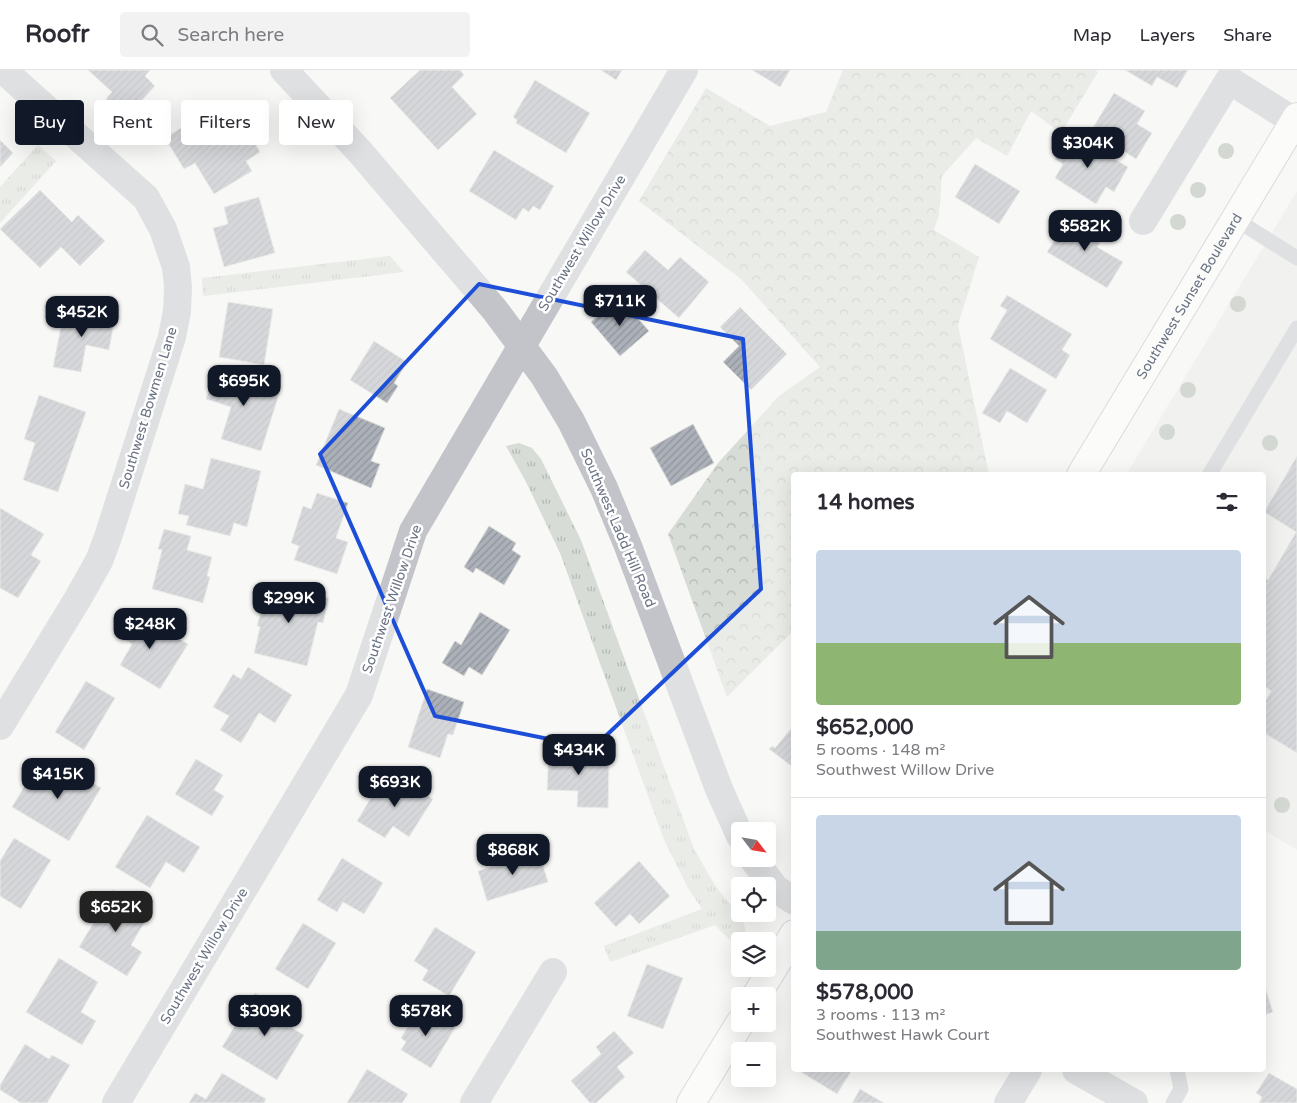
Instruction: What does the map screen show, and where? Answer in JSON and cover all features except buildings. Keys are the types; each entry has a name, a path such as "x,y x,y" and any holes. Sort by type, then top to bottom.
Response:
{"main road":[{"name":"Southwest Sunset Boulevard","path":"1083,472 1296,119"},
{"path":"762,987 791,939"},
{"path":"691,1103 734,1032"}],"street":[{"name":"Southwest Bowmen Lane","path":"0,726 99,561 172,337 177,311 178,287 176,267 171,248 146,198 3,70"},
{"name":"Southwest Ladd Hill Road","path":"284,70 360,152 494,309 522,344 571,421 604,488 628,546 719,789 734,822"},
{"name":"Southwest Willow Drive","path":"116,1103 359,695 413,532 684,70"},
{"path":"1143,221 1232,75 1296,119"},
{"path":"760,868 774,888 791,899"},
{"path":"474,1103 553,972"},
{"path":"1008,1103 1027,1072"},
{"path":"1080,1072 1134,1103"}],"lane":[{"path":"1235,219 1297,258"},
{"path":"1211,472 1297,328"},
{"path":"1173,1103 1181,1089 1177,1072"}],"highlighted area":[{"path":"479,284 743,339 761,589 593,748 435,716 320,454"}],"shaded area":[{"path":"1297,191 1297,850 1266,831 1266,472 1128,472"}],"green space":[{"path":"843,70 1095,70 1098,72 1061,133 1031,111 1007,156 976,138 942,176 939,215 934,230 979,257 958,325 988,472 791,472 791,633 727,697 668,534 718,463 779,396 820,367 741,279 639,201 706,88 770,126 826,112"},
{"path":"38,145 56,161 0,223 0,187"},
{"path":"390,256 404,272 203,296 202,278"},
{"path":"519,443 532,448 541,459 581,540 694,849 716,887 731,906 731,922 743,922 746,932 731,932 731,941 715,925 610,962 604,946 702,909 688,888 664,840 560,553 526,482 506,446"}]}
